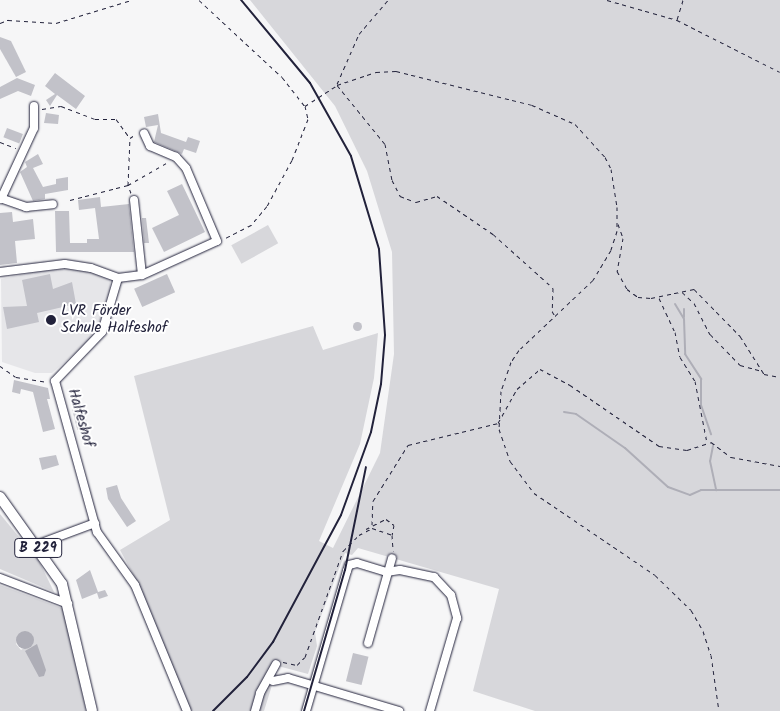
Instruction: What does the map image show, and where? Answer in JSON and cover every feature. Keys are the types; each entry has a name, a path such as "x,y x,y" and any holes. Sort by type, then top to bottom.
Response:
{"main road":[{"name":"B 229","path":"0,497 60,580 68,604 92,711"}],"street":[{"path":"34,108 34,128 1,198 26,206 53,204"},
{"path":"0,272 65,264 118,278 142,275 218,242 186,168 176,158 150,146 144,133"},
{"path":"134,200 142,275"},
{"name":"Halfeshof","path":"118,278 102,332 55,381 94,523 104,545 135,585 187,711"},
{"path":"36,545 94,523"},
{"path":"368,643 386,572 392,558"},
{"path":"306,711 349,566 366,564 386,572 400,570 434,577 443,584 457,610 457,618 430,711"},
{"path":"0,578 68,604"},
{"path":"255,711 262,688 276,664"},
{"path":"273,680 285,678 399,711"},
{"path":"363,711 366,702"}],"path":[{"path":"0,23 8,20 56,23 130,0"},
{"path":"199,0 282,77 305,106 308,119 303,135 267,206 251,225 218,242"},
{"path":"337,85 360,34 388,0"},
{"path":"607,0 678,20 780,72"},
{"path":"678,20 683,0"},
{"path":"305,106 337,85 376,72 396,71 532,104 562,116 587,133 608,162 616,194 618,223 623,238 617,271 622,284 638,297 658,297 682,292 690,288 700,294 746,344 760,370"},
{"path":"337,85 385,144 392,180 400,196 416,202 437,196 493,234 553,288 552,311 555,316"},
{"path":"34,108 61,106 96,118 116,120 130,138 128,185 134,200"},
{"path":"130,138 144,133"},
{"path":"0,142 23,150"},
{"path":"70,200 128,185 176,158"},
{"path":"618,223 611,250 598,274 519,350 508,367 500,391 498,423 506,454 534,493 655,575 691,610 709,647 719,711"},
{"path":"682,292 694,303 710,334 740,365 760,370 768,376 780,377"},
{"path":"658,297 675,332 680,357 695,381 707,443 731,457 780,466"},
{"path":"0,366 16,377 55,381"},
{"path":"372,525 373,500 408,444 498,423 517,389 540,369 570,385 656,445 687,450 707,443"},
{"path":"365,530 381,519 389,520 394,527 392,535"}],"shaded area":[{"path":"250,0 780,0 780,711 535,711 473,691 499,589 358,548 352,555 345,553 315,632 317,646 308,674 278,666 264,711 182,711 141,589 120,550 170,520 134,376 313,326 323,350 378,333 374,378 360,444 319,541 333,548 380,453 394,354 392,252 367,171 335,106"},
{"path":"268,225 278,243 241,264 231,245"},
{"name":"LVR Förder Schule Halfeshof","path":"64,266 92,272 110,280 110,291 95,336 52,373 35,373 2,362 1,279"},
{"path":"0,514 39,561 54,592 0,569"},
{"path":"0,585 64,609 86,711 0,711","holes":["23,632 24,648 21,650 16,644 18,635"]},
{"path":"25,631 31,634 34,640 31,646 25,649 19,646 16,640 19,634"},
{"path":"37,644 46,670 44,676 39,677 25,651"}],"building":[{"path":"0,37 11,41 26,72 16,77 0,49"},
{"path":"55,73 85,96 76,109 57,95 50,106 46,100 55,94 45,86"},
{"path":"17,78 35,85 31,96 18,91 0,99 0,87"},
{"path":"46,113 59,115 58,124 44,123"},
{"path":"158,114 161,133 186,142 188,137 200,141 196,153 184,149 182,154 154,142 158,125 146,127 144,117"},
{"path":"7,128 23,134 19,143 3,137"},
{"path":"38,154 43,164 33,168 43,187 56,184 56,179 68,177 68,190 45,194 45,199 33,201 20,172 27,167 25,162"},
{"path":"182,184 205,232 164,252 152,228 179,215 167,191"},
{"path":"100,197 101,207 129,204 134,252 56,252 55,211 69,211 70,243 87,243 87,239 99,239 95,208 79,210 78,200"},
{"path":"12,212 13,222 33,219 35,239 15,241 17,263 0,265 0,213"},
{"path":"142,218 146,218 149,243 144,243"},
{"path":"50,274 53,289 72,282 76,304 37,313 39,322 7,329 3,307 27,306 22,280"},
{"path":"167,274 175,292 142,307 134,289"},
{"path":"357,322 361,326 357,330 353,326"},
{"path":"14,380 48,388 50,399 47,399 55,429 43,432 33,392 21,389 20,394 12,392"},
{"path":"83,407 88,427 77,430 72,410"},
{"path":"56,455 59,465 42,470 39,458"},
{"path":"117,485 121,498 136,521 127,527 108,499 106,488"},
{"path":"90,570 98,592 105,590 108,596 99,599 97,593 82,599 76,580"},
{"path":"353,653 369,657 362,685 346,681"}],"waterway":[{"path":"675,304 684,319 685,354 701,379 701,405 711,434"},
{"path":"684,309 684,317"},
{"path":"564,412 576,414 625,448 668,487 690,495 701,490 780,490"},
{"path":"713,446 710,461 716,490"}],"railway":[{"path":"213,711 247,677 273,642 341,515 371,432 381,384 385,335 379,249 351,156 310,83 241,0"},
{"path":"304,711 345,570 366,467"}],"place":[{"name":"LVR Förder Schule Halfeshof","path":"51,320"}]}
